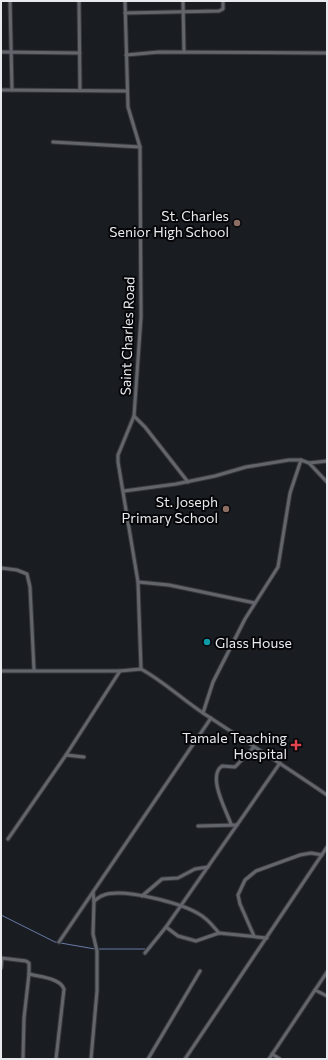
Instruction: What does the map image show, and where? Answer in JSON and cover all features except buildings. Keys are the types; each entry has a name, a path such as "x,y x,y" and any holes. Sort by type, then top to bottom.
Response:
{"street":[{"path":"10,1 12,90"},
{"path":"79,1 80,89"},
{"name":"Saint Charles Road","path":"125,1 128,107 140,147 141,317 134,416 118,455 138,582 141,669"},
{"path":"183,1 184,52"},
{"path":"125,13 221,10 223,1"},
{"path":"1,52 80,53"},
{"path":"126,56 158,52 327,53"},
{"path":"1,90 80,89 127,91"},
{"path":"53,142 140,147"},
{"path":"134,416 145,427 188,482"},
{"path":"124,491 188,482 216,476 246,467 289,460 301,460 309,463 327,482"},
{"path":"202,713 213,682 255,603 278,567 288,499 301,460"},
{"path":"309,463 327,461"},
{"path":"1,568 17,570 27,574 30,587 34,670"},
{"path":"138,582 168,585 255,603"},
{"path":"1,671 120,671 141,669 202,713 327,795"},
{"path":"8,839 66,755 120,671"},
{"path":"59,942 211,718"},
{"path":"231,824 217,788 218,768 222,766 235,767 240,764 254,747"},
{"path":"66,755 84,757"},
{"path":"145,953 181,906 280,763"},
{"path":"198,826 237,824"},
{"path":"185,1059 327,847"},
{"path":"254,936 240,904 238,894 245,880 256,871 300,855 311,853 322,854"},
{"path":"142,896 162,879 178,878 195,869 208,867"},
{"path":"91,1059 97,991 96,949 93,934 94,902 92,892"},
{"path":"94,902 103,895 109,894 142,896 181,906 202,915 218,933"},
{"path":"166,927 178,936 196,941 218,933 267,938"},
{"path":"1,968 2,958 26,961 29,963 30,974 24,1018 23,1059"},
{"path":"148,1059 200,971"},
{"path":"269,1059 327,972"},
{"path":"30,974 55,981 63,985 64,989 56,1059"},
{"path":"315,990 327,996"},
{"path":"272,1054 280,1059"}],"waterway":[{"path":"1,915 55,942 95,949"},
{"path":"98,949 145,949"}],"place":[{"name":"St. Charles Senior High School","path":"237,223"},
{"name":"St. Joseph Primary School","path":"226,509"},
{"name":"Glass House","path":"207,642"},
{"name":"Tamale Teaching Hospital","path":"296,745"}]}
